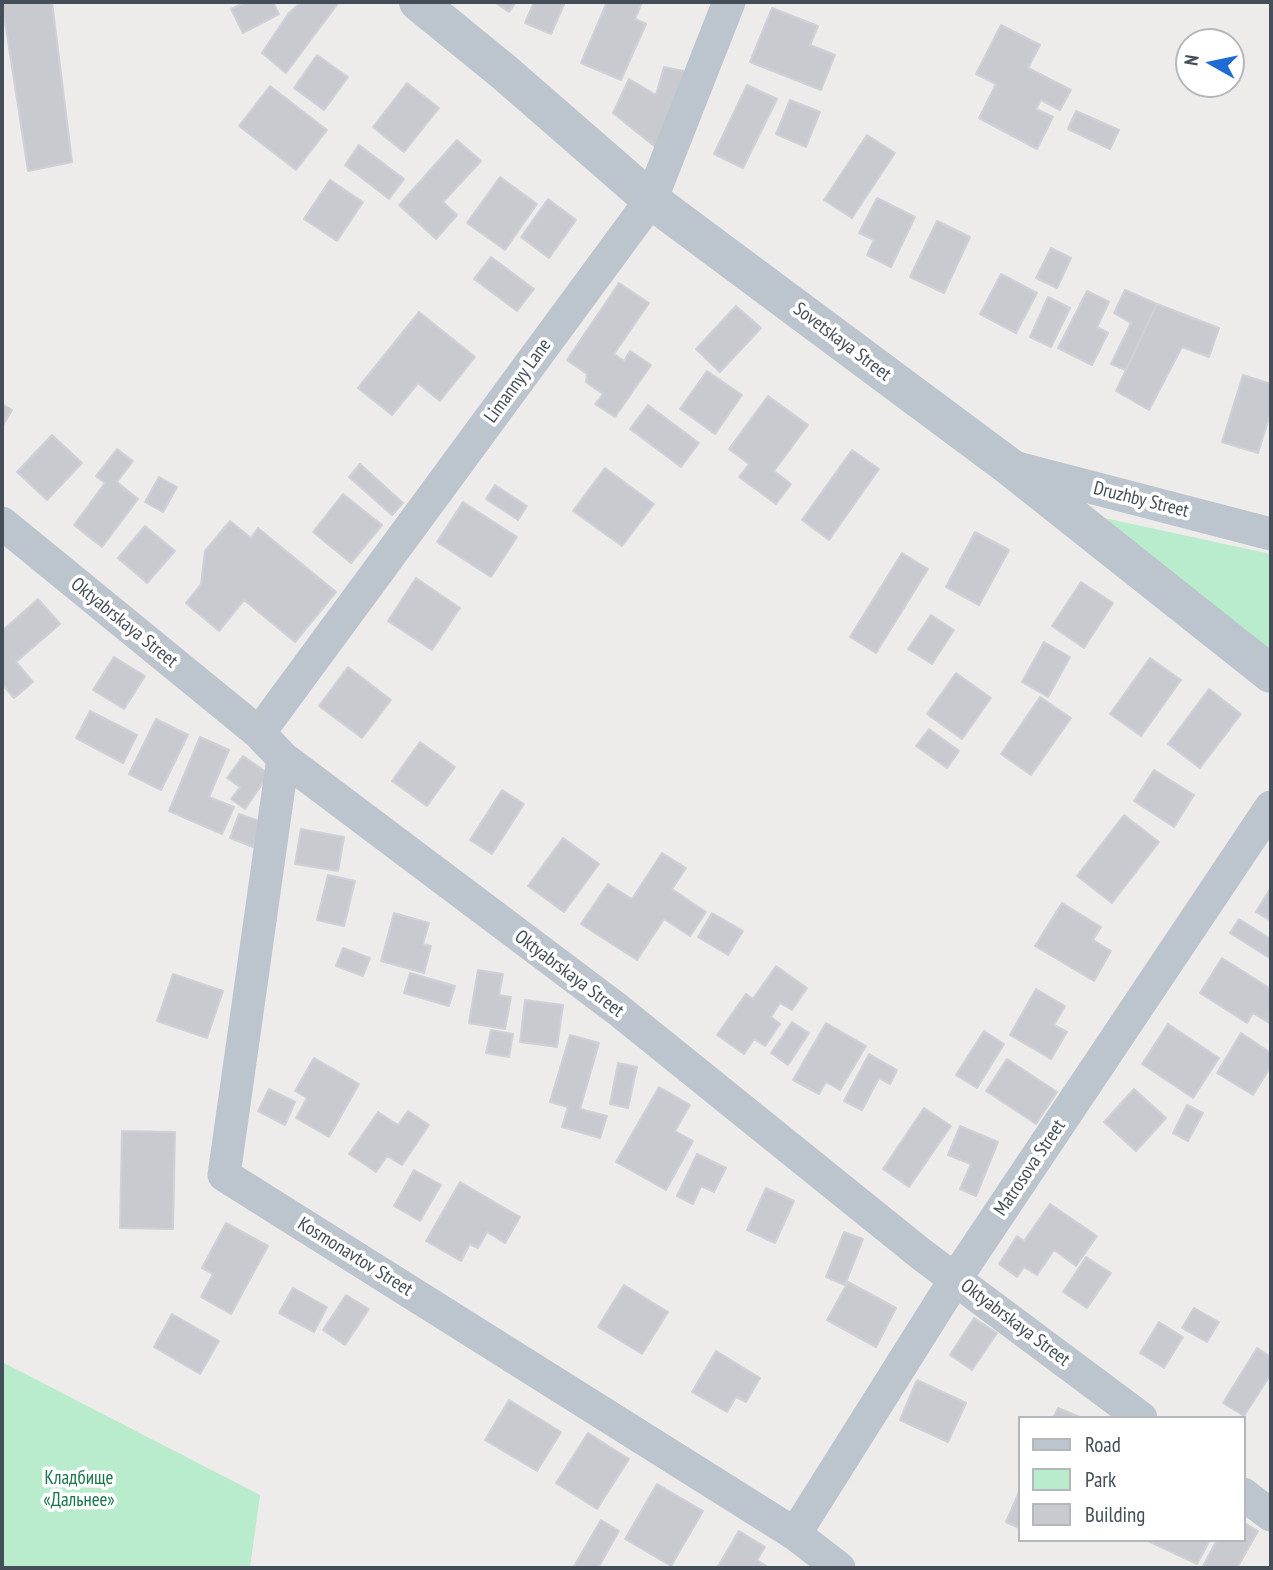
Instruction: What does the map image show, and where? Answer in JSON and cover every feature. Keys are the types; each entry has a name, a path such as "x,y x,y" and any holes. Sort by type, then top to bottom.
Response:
{"street":[{"name":"Sovetskaya Street","path":"418,2 504,72 651,200 1010,467 1271,674"},
{"name":"Limannyy Lane","path":"259,733 651,200 729,2"},
{"name":"Druzhby Street","path":"1010,467 1271,534"},
{"name":"Oktyabrskaya Street","path":"2,523 259,733 283,758 617,1009 921,1254 1138,1416"},
{"name":"Kosmonavtov Street","path":"283,758 224,1175 795,1534 839,1568"},
{"name":"Matrosova Street","path":"795,1534 956,1278 1271,807"},
{"path":"1245,1496 1271,1515"}],"green space":[{"path":"1095,516 1271,554 1271,656"},
{"name":"Кладбище «Дальнее»","path":"2,1362 260,1495 250,1568 2,1568"}],"building":[{"path":"2,2 52,2 72,162 28,171"},
{"path":"246,2 273,2 279,14 243,33 231,9"},
{"path":"301,2 339,2 286,73 262,53 288,14"},
{"path":"494,2 516,2 509,12"},
{"path":"534,2 565,2 551,34 525,23"},
{"path":"607,2 642,2 635,19 646,24 621,80 581,63"},
{"path":"772,8 818,26 810,45 835,55 821,90 750,62"},
{"path":"1001,25 1040,45 1028,68 1071,90 1060,110 1041,100 1036,109 1053,117 1037,149 979,118 996,84 976,74"},
{"path":"317,55 348,77 324,110 294,88"},
{"path":"664,67 689,72 663,153 613,113 629,79 656,95"},
{"path":"407,83 439,108 404,152 373,127"},
{"path":"747,85 777,99 743,168 714,154"},
{"path":"270,86 327,130 296,170 239,126"},
{"path":"790,100 820,112 806,147 776,134"},
{"path":"1076,111 1119,130 1110,149 1068,129"},
{"path":"867,135 895,153 852,218 824,200"},
{"path":"457,140 481,161 443,202 457,215 436,239 399,205"},
{"path":"359,145 404,179 389,199 345,165"},
{"path":"500,177 537,204 505,250 467,223"},
{"path":"330,180 363,202 337,241 304,219"},
{"path":"877,198 915,217 891,267 867,255 874,240 859,233"},
{"path":"548,199 576,220 549,258 521,237"},
{"path":"937,221 970,237 944,293 910,277"},
{"path":"1051,248 1071,258 1057,288 1036,278"},
{"path":"491,257 534,289 517,311 474,279"},
{"path":"1001,274 1037,293 1016,333 980,314"},
{"path":"619,283 649,303 614,354 624,361 630,351 651,365 615,417 595,404 603,394 586,382 587,374 567,360"},
{"path":"1125,290 1157,304 1126,370 1111,364 1131,323 1114,313"},
{"path":"1087,291 1109,302 1097,327 1108,333 1092,365 1058,348"},
{"path":"1048,297 1070,308 1051,347 1030,337"},
{"path":"1157,304 1219,328 1209,357 1182,347 1149,410 1116,391"},
{"path":"736,306 761,328 720,372 696,349"},
{"path":"419,312 475,357 440,401 418,383 392,415 358,388"},
{"path":"707,371 742,395 715,434 680,409"},
{"path":"1243,375 1271,384 1271,412 1258,453 1222,442"},
{"path":"768,396 808,425 774,471 791,484 776,504 739,477 749,464 729,449"},
{"path":"2,404 12,410 2,427"},
{"path":"648,405 699,443 681,467 630,429"},
{"path":"52,435 82,463 47,500 17,472"},
{"path":"117,449 133,461 117,482 138,499 102,547 74,525 105,483 96,476"},
{"path":"852,450 879,469 829,540 802,520"},
{"path":"360,464 403,503 392,515 349,477"},
{"path":"605,468 654,504 622,546 573,511"},
{"path":"159,477 177,487 163,512 145,502"},
{"path":"495,485 527,506 518,520 486,499"},
{"path":"343,494 382,525 351,563 313,532"},
{"path":"463,502 517,537 491,577 437,542"},
{"path":"230,521 251,538 258,528 336,592 295,642 244,600 219,631 186,603 201,584 205,551"},
{"path":"145,526 175,551 147,583 118,558"},
{"path":"975,532 1009,550 979,605 946,587"},
{"path":"902,553 928,569 876,653 850,637"},
{"path":"416,578 460,608 432,650 388,621"},
{"path":"1081,582 1113,603 1084,648 1052,626"},
{"path":"38,599 60,624 16,662 33,682 14,698 2,684 2,631"},
{"path":"931,615 954,630 932,664 908,649"},
{"path":"1044,642 1070,657 1048,697 1022,682"},
{"path":"114,657 145,676 124,709 93,690"},
{"path":"1150,658 1181,680 1141,736 1110,714"},
{"path":"348,667 391,700 362,738 319,706"},
{"path":"956,673 991,698 962,739 927,714"},
{"path":"1209,689 1241,714 1200,768 1168,744"},
{"path":"1040,697 1071,718 1031,775 1001,754"},
{"path":"90,711 137,735 123,763 76,738"},
{"path":"156,719 188,735 161,790 129,774"},
{"path":"929,729 959,751 947,768 916,746"},
{"path":"200,737 229,750 209,797 234,807 222,834 169,811"},
{"path":"420,742 455,767 427,806 392,781"},
{"path":"243,756 269,774 245,809 231,799 240,787 227,778"},
{"path":"1154,770 1194,795 1174,827 1134,801"},
{"path":"502,790 524,804 492,854 470,840"},
{"path":"239,814 262,822 253,847 230,838"},
{"path":"1124,815 1159,842 1112,903 1077,876"},
{"path":"301,829 344,837 338,871 295,864"},
{"path":"563,838 599,864 564,912 528,886"},
{"path":"662,853 686,868 672,889 706,912 690,936 664,919 637,960 581,924 608,884 632,899"},
{"path":"328,875 355,881 344,926 317,920"},
{"path":"1271,887 1271,921 1256,912"},
{"path":"1062,903 1101,927 1093,940 1111,951 1094,981 1035,946"},
{"path":"394,913 429,923 423,944 431,946 424,973 381,961"},
{"path":"712,913 743,931 728,955 698,937"},
{"path":"1239,919 1271,939 1271,959 1230,933"},
{"path":"343,948 370,958 363,976 336,966"},
{"path":"1222,958 1271,989 1269,1023 1253,1013 1247,1023 1200,993"},
{"path":"776,966 807,988 792,1010 780,1003 771,1017 780,1024 765,1046 754,1039 744,1054 717,1035 746,994 753,999"},
{"path":"478,970 503,974 499,995 511,997 505,1029 469,1023"},
{"path":"410,973 455,986 449,1006 404,993"},
{"path":"173,974 223,991 207,1038 157,1021"},
{"path":"1036,989 1065,1006 1054,1025 1067,1032 1051,1059 1010,1035"},
{"path":"525,1000 563,1005 557,1047 520,1042"},
{"path":"792,1022 809,1033 788,1065 771,1053"},
{"path":"826,1023 866,1046 840,1090 826,1082 819,1094 793,1080"},
{"path":"1168,1024 1219,1058 1193,1098 1142,1064"},
{"path":"491,1030 513,1034 509,1057 486,1053"},
{"path":"984,1031 1004,1044 977,1088 956,1075"},
{"path":"1241,1033 1271,1053 1271,1066 1253,1095 1217,1073"},
{"path":"570,1035 599,1043 580,1109 607,1116 600,1138 562,1127 568,1107 550,1102"},
{"path":"869,1054 897,1070 890,1084 879,1078 862,1110 844,1101"},
{"path":"314,1058 359,1084 329,1137 296,1118 307,1098 295,1091"},
{"path":"1007,1059 1057,1092 1036,1124 986,1091"},
{"path":"618,1063 637,1067 628,1108 610,1104"},
{"path":"659,1087 690,1105 675,1131 693,1141 666,1190 616,1162"},
{"path":"269,1089 295,1102 285,1125 258,1111"},
{"path":"1134,1089 1166,1118 1136,1151 1104,1122"},
{"path":"1187,1105 1203,1113 1188,1141 1173,1133"},
{"path":"924,1108 951,1126 909,1187 883,1169"},
{"path":"408,1111 429,1125 402,1165 387,1156 376,1172 349,1154 378,1112 398,1125"},
{"path":"960,1126 998,1142 976,1196 960,1189 971,1164 948,1155"},
{"path":"122,1131 175,1132 173,1229 120,1228"},
{"path":"697,1154 726,1168 714,1192 701,1186 693,1204 677,1196"},
{"path":"414,1170 441,1185 420,1221 394,1206"},
{"path":"460,1182 520,1217 505,1243 487,1232 478,1248 470,1244 461,1261 426,1241"},
{"path":"766,1188 794,1201 775,1243 747,1230"},
{"path":"1050,1204 1097,1236 1076,1266 1054,1250 1037,1275 1024,1267 1017,1277 999,1264 1017,1236 1024,1241"},
{"path":"226,1223 268,1246 231,1314 201,1297 213,1274 202,1268"},
{"path":"844,1232 863,1239 845,1285 826,1277"},
{"path":"1086,1257 1111,1273 1087,1308 1063,1292"},
{"path":"848,1282 896,1308 876,1347 827,1320"},
{"path":"624,1285 668,1312 642,1354 598,1327"},
{"path":"293,1288 327,1307 314,1332 279,1313"},
{"path":"346,1295 369,1309 345,1345 323,1330"},
{"path":"1194,1308 1219,1322 1207,1342 1182,1328"},
{"path":"172,1314 219,1341 200,1374 154,1347"},
{"path":"974,1318 997,1333 972,1370 950,1355"},
{"path":"1159,1322 1183,1337 1164,1368 1140,1353"},
{"path":"1257,1348 1271,1357 1271,1374 1244,1416 1223,1403"},
{"path":"716,1351 760,1378 746,1402 736,1397 727,1412 692,1392"},
{"path":"917,1380 966,1403 948,1442 900,1420"},
{"path":"509,1400 561,1432 537,1471 485,1440"},
{"path":"1058,1408 1077,1416 1054,1416"},
{"path":"588,1433 629,1459 597,1509 556,1483"},
{"path":"657,1484 703,1511 671,1566 625,1539"},
{"path":"1018,1494 1018,1528 1006,1522"},
{"path":"601,1520 619,1531 598,1568 573,1568"},
{"path":"1245,1523 1258,1531 1237,1568 1202,1568 1216,1542 1245,1542"},
{"path":"739,1531 765,1547 757,1560 769,1568 717,1568"},
{"path":"1150,1542 1209,1542 1197,1564"}]}
